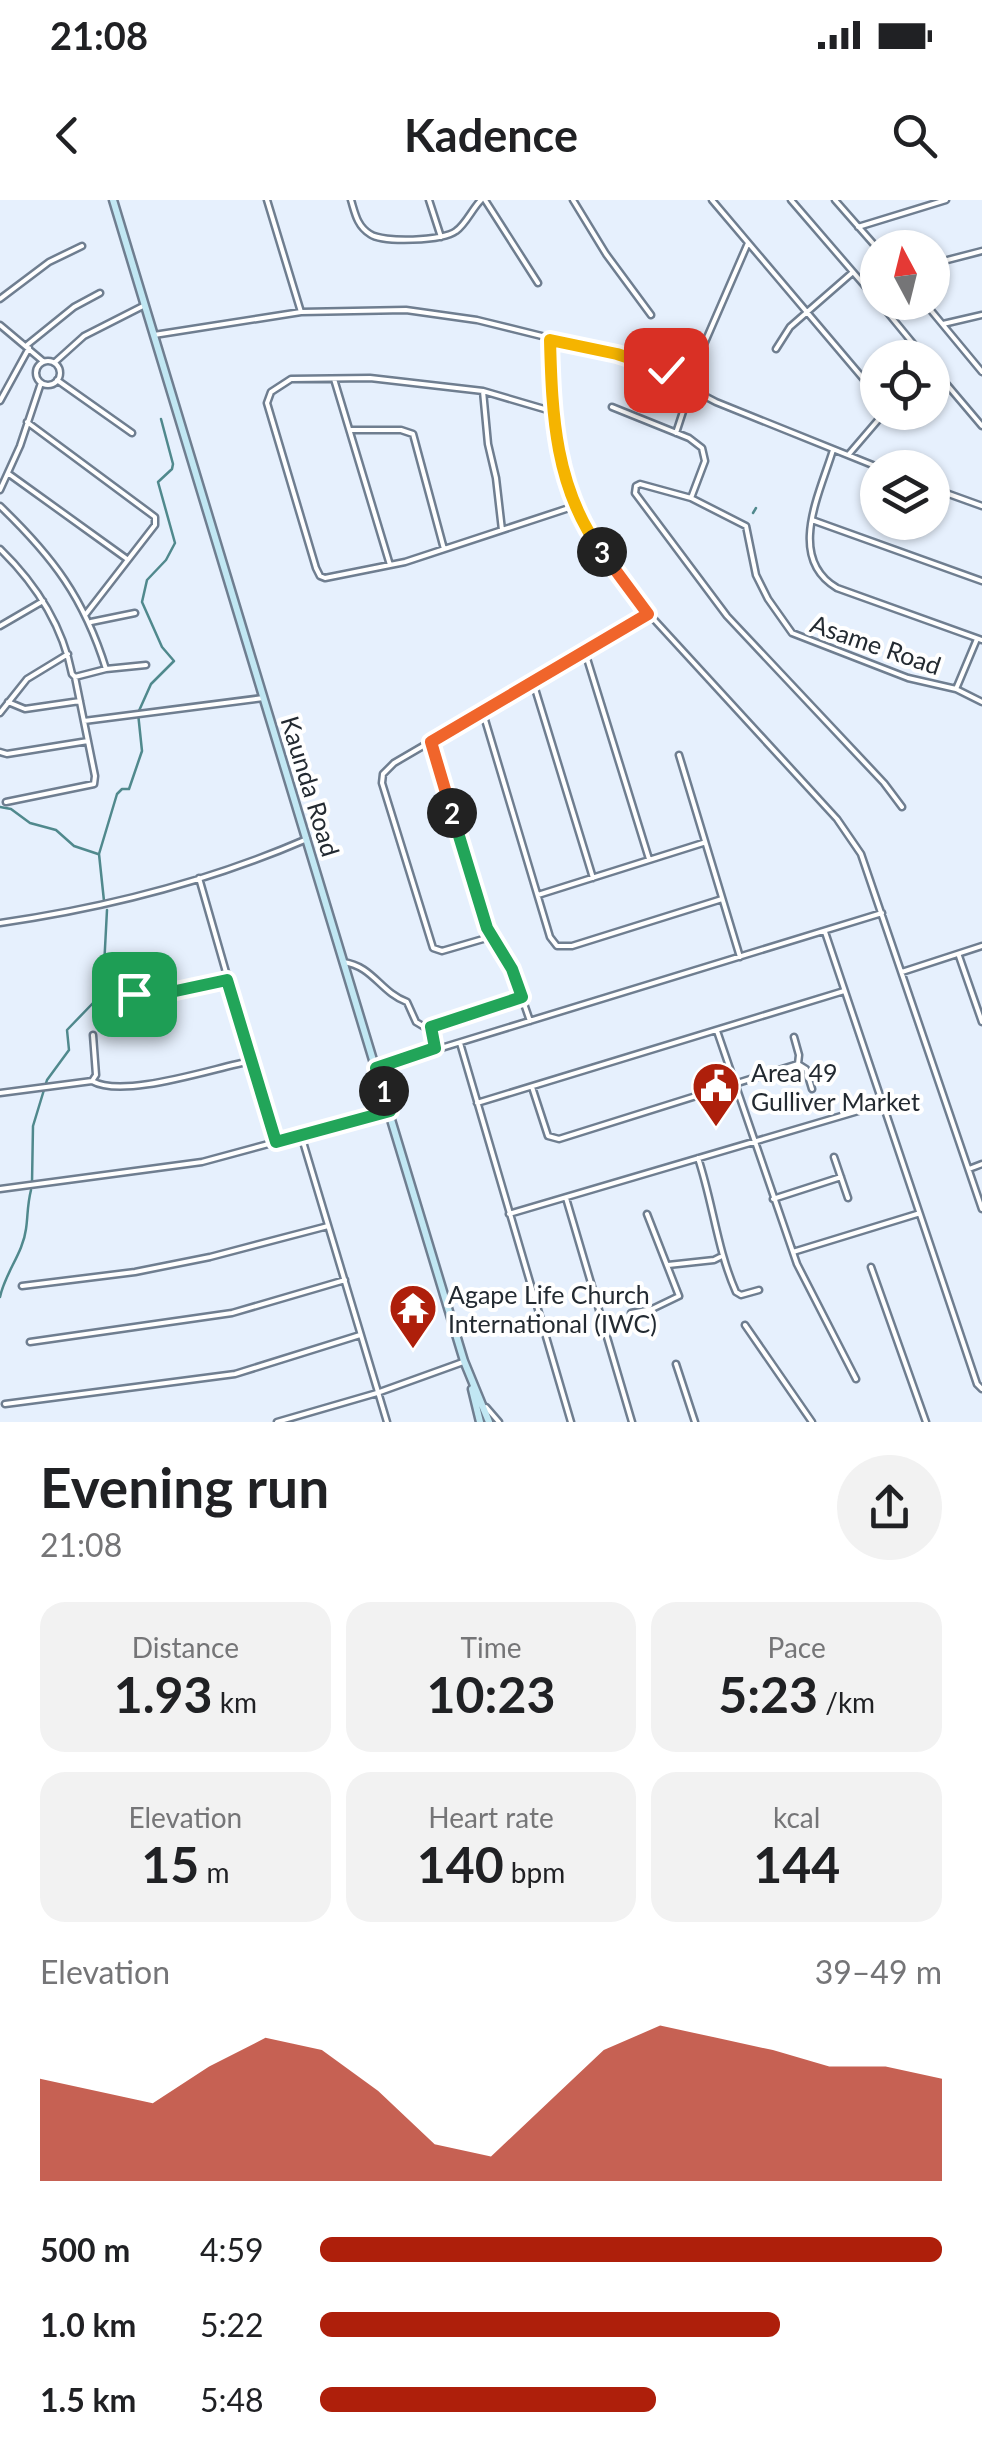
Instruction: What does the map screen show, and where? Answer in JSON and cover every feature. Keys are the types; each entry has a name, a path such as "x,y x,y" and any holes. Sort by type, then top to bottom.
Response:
{"main road":[{"name":"Kaunda Road","path":"113,200 464,1361 489,1422"},
{"name":"Kaunda Road","path":"472,1383 480,1422"}],"street":[{"path":"267,200 301,312"},
{"path":"350,200 359,224 373,236 441,237 457,230 483,200 538,283"},
{"path":"429,200 441,237"},
{"path":"573,200 606,254 651,315"},
{"path":"712,200 860,374"},
{"path":"791,200 860,280"},
{"path":"835,200 861,230"},
{"path":"858,227 946,200"},
{"path":"676,434 690,380 748,243"},
{"path":"0,299 49,262 82,246"},
{"path":"950,259 982,251"},
{"path":"776,349 790,327 853,272"},
{"path":"0,401 28,346 74,307 100,294"},
{"path":"0,325 44,362 54,363 84,336 145,305"},
{"path":"154,334 301,312 406,310 477,320 617,354 690,380"},
{"path":"943,324 982,315"},
{"path":"893,320 910,340"},
{"path":"940,320 982,372"},
{"path":"550,340 552,411 574,506 594,541 648,614 844,827 861,854 982,1209"},
{"path":"0,490 41,382 36,370 44,362"},
{"path":"41,382 50,384 57,380 59,370 54,363"},
{"path":"552,411 483,391 385,378 300,378 279,385 268,396 270,419 320,576 325,578 444,550 574,506"},
{"path":"334,379 390,565"},
{"path":"57,380 132,433"},
{"path":"691,387 716,402 860,460"},
{"path":"950,388 982,426"},
{"path":"483,391 502,530"},
{"path":"612,406 694,441 705,454 692,498"},
{"path":"27,422 155,517 155,525 86,614"},
{"path":"350,430 401,430 413,434 444,550"},
{"path":"848,455 870,430"},
{"path":"833,450 808,534 812,556 830,584 979,640"},
{"path":"9,474 128,560"},
{"name":"Asame Road","path":"902,807 727,616 649,514 636,486 645,484 692,498 746,526 761,587 792,633 908,678 956,688 979,640"},
{"path":"950,494 982,506"},
{"path":"0,506 54,561 90,622 106,669"},
{"path":"812,520 982,581"},
{"path":"0,548 43,601 68,654 96,776 94,784 6,802"},
{"path":"0,626 43,601"},
{"path":"90,622 136,613"},
{"path":"490,937 437,950 430,943 382,777 394,763 648,614"},
{"path":"585,652 649,859"},
{"path":"0,712 27,679 68,654"},
{"path":"76,677 146,665"},
{"path":"533,682 593,878"},
{"path":"956,688 982,702"},
{"path":"84,720 264,698"},
{"path":"8,702 24,710 80,700"},
{"path":"482,712 552,943 564,947 722,899"},
{"path":"0,752 88,742"},
{"path":"431,742 490,937 512,969 530,1021"},
{"path":"679,755 740,957"},
{"path":"0,923 126,900 246,865 307,838"},
{"path":"538,895 703,844"},
{"path":"199,877 276,1142"},
{"path":"376,1068 882,913"},
{"path":"824,932 977,1384 982,1389"},
{"path":"902,972 982,946"},
{"path":"959,954 982,1022"},
{"path":"343,962 362,968 390,995 407,1002 420,1026 431,1027 522,997"},
{"path":"132,1004 137,992 171,992 227,980"},
{"path":"476,1103 844,992"},
{"path":"431,1027 435,1048"},
{"path":"716,1030 793,1252 856,1379"},
{"path":"92,1082 96,1075 93,1035"},
{"path":"794,1037 798,1064"},
{"path":"460,1041 572,1422"},
{"path":"0,1093 92,1082 120,1088 251,1060"},
{"path":"532,1087 548,1136 560,1139 798,1064"},
{"path":"798,1064 806,1069 812,1089"},
{"path":"510,1214 882,1104"},
{"path":"0,1189 176,1166 390,1111"},
{"path":"300,1135 387,1422"},
{"path":"834,1157 848,1198"},
{"path":"698,1158 714,1212 720,1257 736,1292 741,1295 759,1290"},
{"path":"968,1169 982,1164"},
{"path":"773,1199 841,1176"},
{"path":"566,1198 632,1422"},
{"path":"793,1252 920,1213"},
{"path":"632,1313 652,1309 679,1296 647,1214"},
{"path":"22,1286 135,1272 328,1226"},
{"path":"668,1265 720,1257"},
{"path":"871,1266 926,1422"},
{"path":"30,1342 232,1313 345,1280"},
{"path":"746,1324 812,1422"},
{"path":"5,1404 234,1374 360,1335"},
{"path":"277,1422 464,1361"},
{"path":"676,1364 695,1422"},
{"path":"482,1404 499,1422"}],"waterway":[{"path":"104,901 99,854 117,794 129,789 142,751 138,713 151,684 174,661 162,647 142,602 147,580 166,560 175,543 158,482 173,464 161,419"},
{"path":"753,513 756,508"},
{"path":"0,807 11,809 30,823 56,830 74,846 98,854"},
{"path":"32,1183 33,1126 47,1080 69,1050 67,1030 94,1002 103,986 107,910"},
{"path":"0,1297 24,1238 31,1190"}],"place":[{"name":"Area 49 Gulliver Market","path":"716,1128"},
{"name":"Agape Life Church International (IWC)","path":"413,1350"}],"route":[{"path":"134,994 160,994 227,980 276,1142 390,1111 376,1068 435,1048 431,1027 522,997 512,969 490,937 431,742 648,614 582,524 574,506 553,423 550,340 617,354 666,370"}]}
